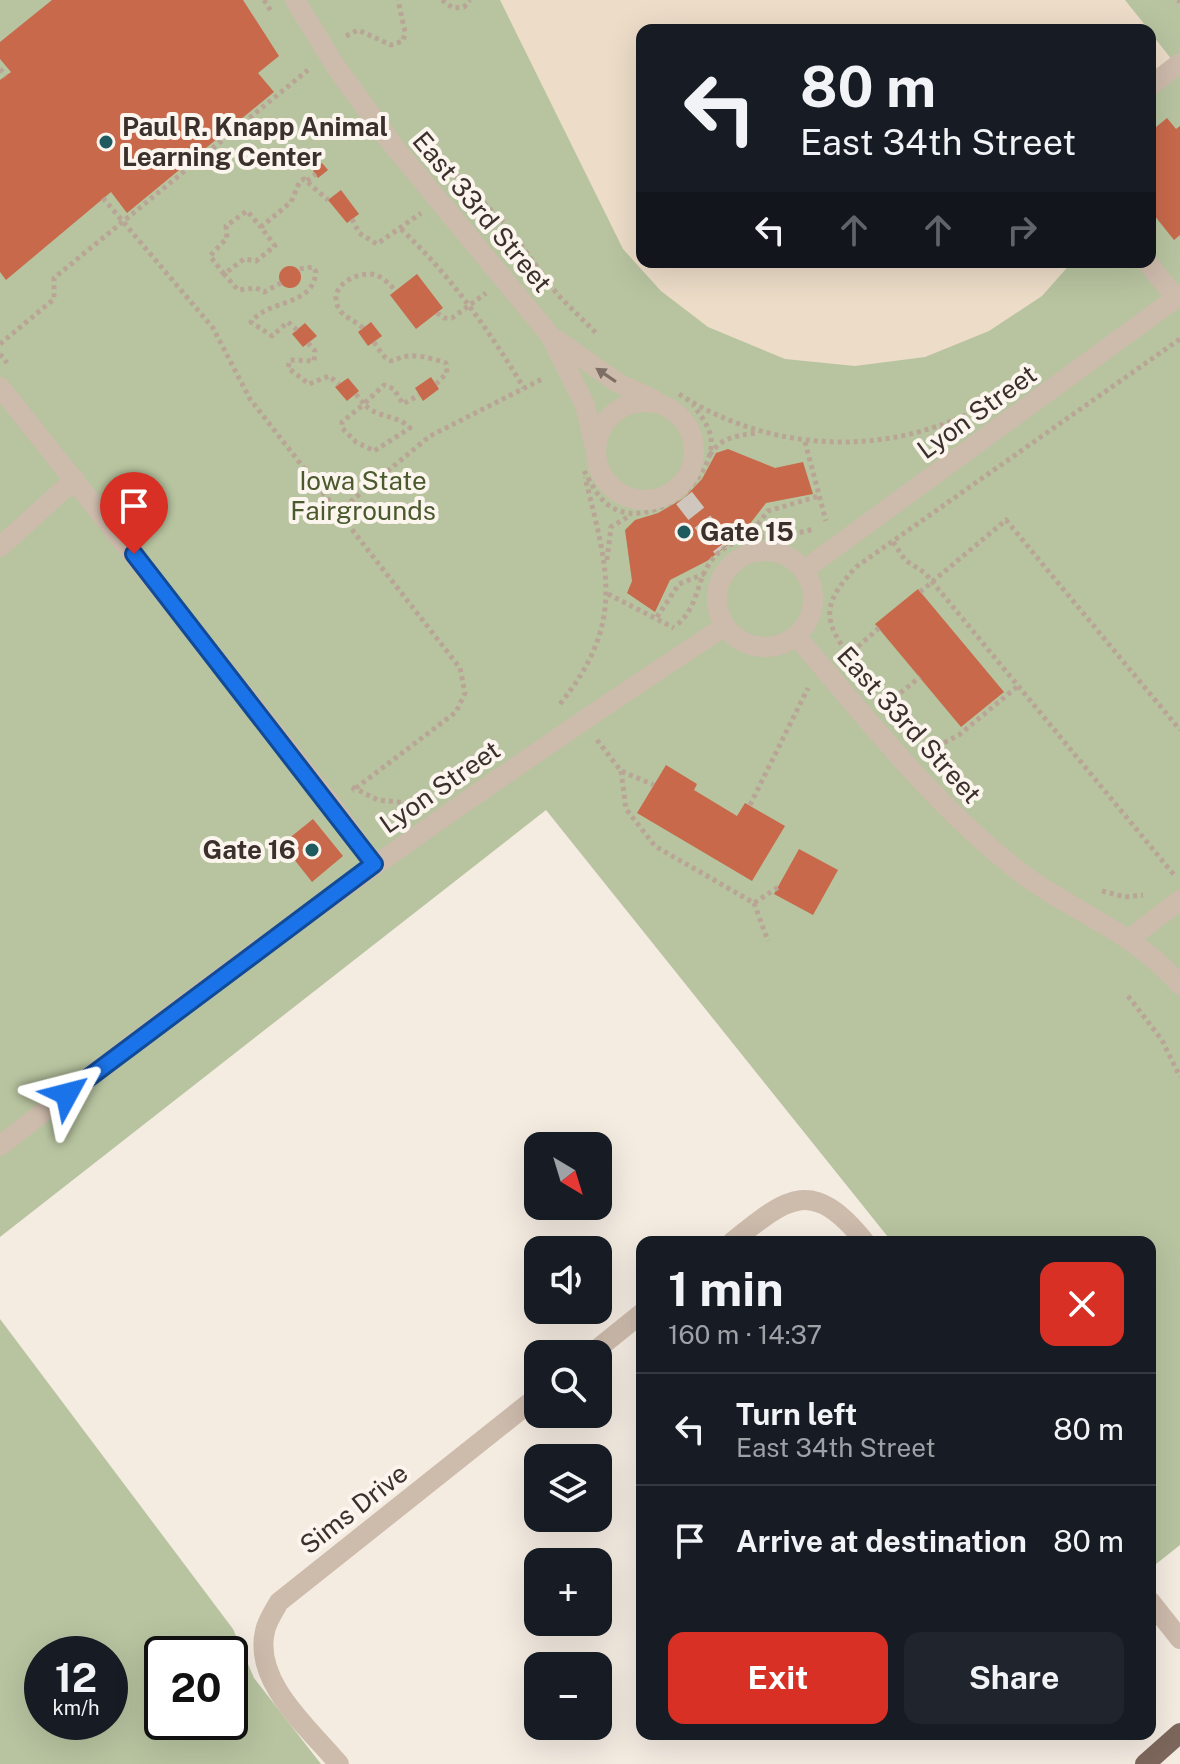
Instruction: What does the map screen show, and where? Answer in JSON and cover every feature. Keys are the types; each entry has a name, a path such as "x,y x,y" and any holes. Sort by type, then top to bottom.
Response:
{"main road":[{"path":"1145,1764 1180,1733"}],"street":[{"name":"East 33rd Street","path":"295,0 336,67 392,144 550,335 585,405 602,476 623,495 651,500 680,493 694,461 694,445 690,429 668,397 618,383 550,335"},
{"path":"1156,81 1180,63"},
{"path":"1152,268 1178,296"},
{"name":"Lyon Street","path":"804,570 1178,296"},
{"path":"0,387 332,805 374,864"},
{"path":"595,448 608,418 620,408 668,397"},
{"path":"0,547 75,479"},
{"path":"771,552 783,555 804,570 813,597 811,612 796,636 782,644 750,645 725,626 717,599 728,553 746,555 771,552"},
{"name":"Lyon Street","path":"0,1146 155,1024 374,864 725,626"},
{"name":"East 33rd Street","path":"796,636 917,779 960,823 1015,869 1129,939 1180,985"},
{"path":"1129,939 1177,885"},
{"path":"740,1236 783,1203 806,1199 828,1205 846,1219 860,1236"},
{"path":"608,1340 636,1318"},
{"name":"Sims Drive","path":"339,1764 279,1692 268,1673 263,1651 265,1629 279,1602 524,1407"},
{"path":"1156,1609 1180,1639"}],"path":[{"path":"346,36 358,30 391,45 403,41 405,32 398,0"},
{"path":"442,0 453,8 464,7 470,0"},
{"path":"0,69 6,76"},
{"path":"0,344 54,299 54,278 308,70"},
{"path":"441,160 507,226 557,294 606,343"},
{"path":"261,227 291,202 300,181 307,181 316,174"},
{"path":"307,181 328,200"},
{"path":"103,198 213,328 250,399 460,668 465,693 456,712 332,805"},
{"path":"224,274 244,259 256,261 275,246 247,211 226,226 227,238 210,256 224,274 238,290 256,288 264,292 281,283"},
{"path":"352,219 359,233 377,244 398,231 438,264 470,305 524,388"},
{"path":"297,330 288,322 272,336 251,322 281,302 298,299 312,288 315,280 313,267 298,269"},
{"path":"363,328 338,308 336,300 342,284 357,275 367,274 379,276 396,291"},
{"path":"437,313 444,318 452,318 504,280"},
{"path":"854,661 829,622 836,589 856,567 1180,339"},
{"path":"374,342 390,361 396,362 412,355 446,363 447,373 436,384"},
{"path":"308,343 315,351 314,361 290,360 288,368 309,384 323,376 339,384"},
{"path":"338,512 430,436 548,376"},
{"path":"356,394 364,404 374,414 405,422 410,431 374,451 342,428 342,422 364,404 384,385 394,389 403,404 419,395"},
{"path":"668,397 761,432 829,444 926,429 978,410"},
{"path":"963,425 988,408"},
{"path":"708,460 717,445 732,436 761,432"},
{"path":"805,442 826,521"},
{"path":"582,469 607,566"},
{"path":"662,636 690,613 710,562 747,538 768,511 819,496"},
{"path":"747,538 798,534 839,512"},
{"path":"636,514 623,517 611,527 608,594 594,656 558,710 569,705 621,771 654,785"},
{"path":"920,592 1006,520 1180,730"},
{"path":"893,542 905,560 933,582 1177,885"},
{"path":"657,617 679,584 705,574"},
{"path":"608,594 674,628"},
{"path":"750,805 806,689 879,628"},
{"path":"888,703 920,677"},
{"path":"919,738 932,752 959,735 1018,686"},
{"path":"879,692 898,715"},
{"path":"621,771 626,809 655,846 754,903 768,941"},
{"path":"354,789 378,800 423,804"},
{"path":"754,903 780,886"},
{"path":"1094,887 1125,897 1156,890"},
{"path":"1128,996 1162,1040 1180,1077"}],"green space":[{"name":"Iowa State Fairgrounds","path":"0,0 1180,0 1180,1545 1156,1564 1156,1236 887,1236 546,810 0,1237"},
{"path":"0,1319 236,1636 144,1636 144,1740 248,1740 248,1664 254,1678 321,1764 0,1764"}],"shaded area":[{"path":"500,0 1125,0 1144,24 636,24 636,263 623,249"},
{"path":"1156,40 1176,65 1156,81"},
{"path":"640,268 1067,268 1042,296 989,331 925,357 855,366 785,359 708,327 661,291"}],"building":[{"name":"Paul R. Knapp Animal Learning Center","path":"52,0 243,0 279,56 258,73 274,92 127,213 111,192 6,280 0,272 0,80 11,72 0,59 0,42"},
{"path":"1167,118 1176,129 1180,126 1180,235 1174,240 1156,218 1156,127"},
{"path":"322,163 328,170 318,178 313,171"},
{"path":"341,190 359,214 347,223 328,200"},
{"path":"290,266 298,269 301,277 298,285 290,288 282,285 279,277 282,269"},
{"path":"417,274 443,308 416,329 390,295"},
{"path":"371,322 382,336 368,346 358,332"},
{"path":"305,323 317,336 303,347 292,334"},
{"path":"431,377 439,389 423,401 415,388"},
{"path":"348,378 359,391 347,401 335,387"},
{"name":"Gate 15","path":"728,449 775,468 803,462 813,494 766,503 742,534 707,561 670,580 655,612 627,593 632,581 625,530 635,520 658,513 684,498 702,479 716,453"},
{"path":"918,589 1004,692 961,727 875,624"},
{"path":"666,765 697,784 694,790 737,816 745,803 785,826 752,881 637,813"},
{"name":"Gate 16","path":"313,819 343,856 312,882 282,844"},
{"path":"799,849 838,870 813,915 774,894"}],"tunnel":[{"path":"684,498 723,548"}],"place":[{"name":"Paul R. Knapp Animal Learning Center","path":"106,142"},
{"name":"Gate 15","path":"684,532"},
{"name":"Gate 16","path":"312,850"}],"route":[{"path":"67,1094 155,1024 374,864 332,805 134,554"}]}
